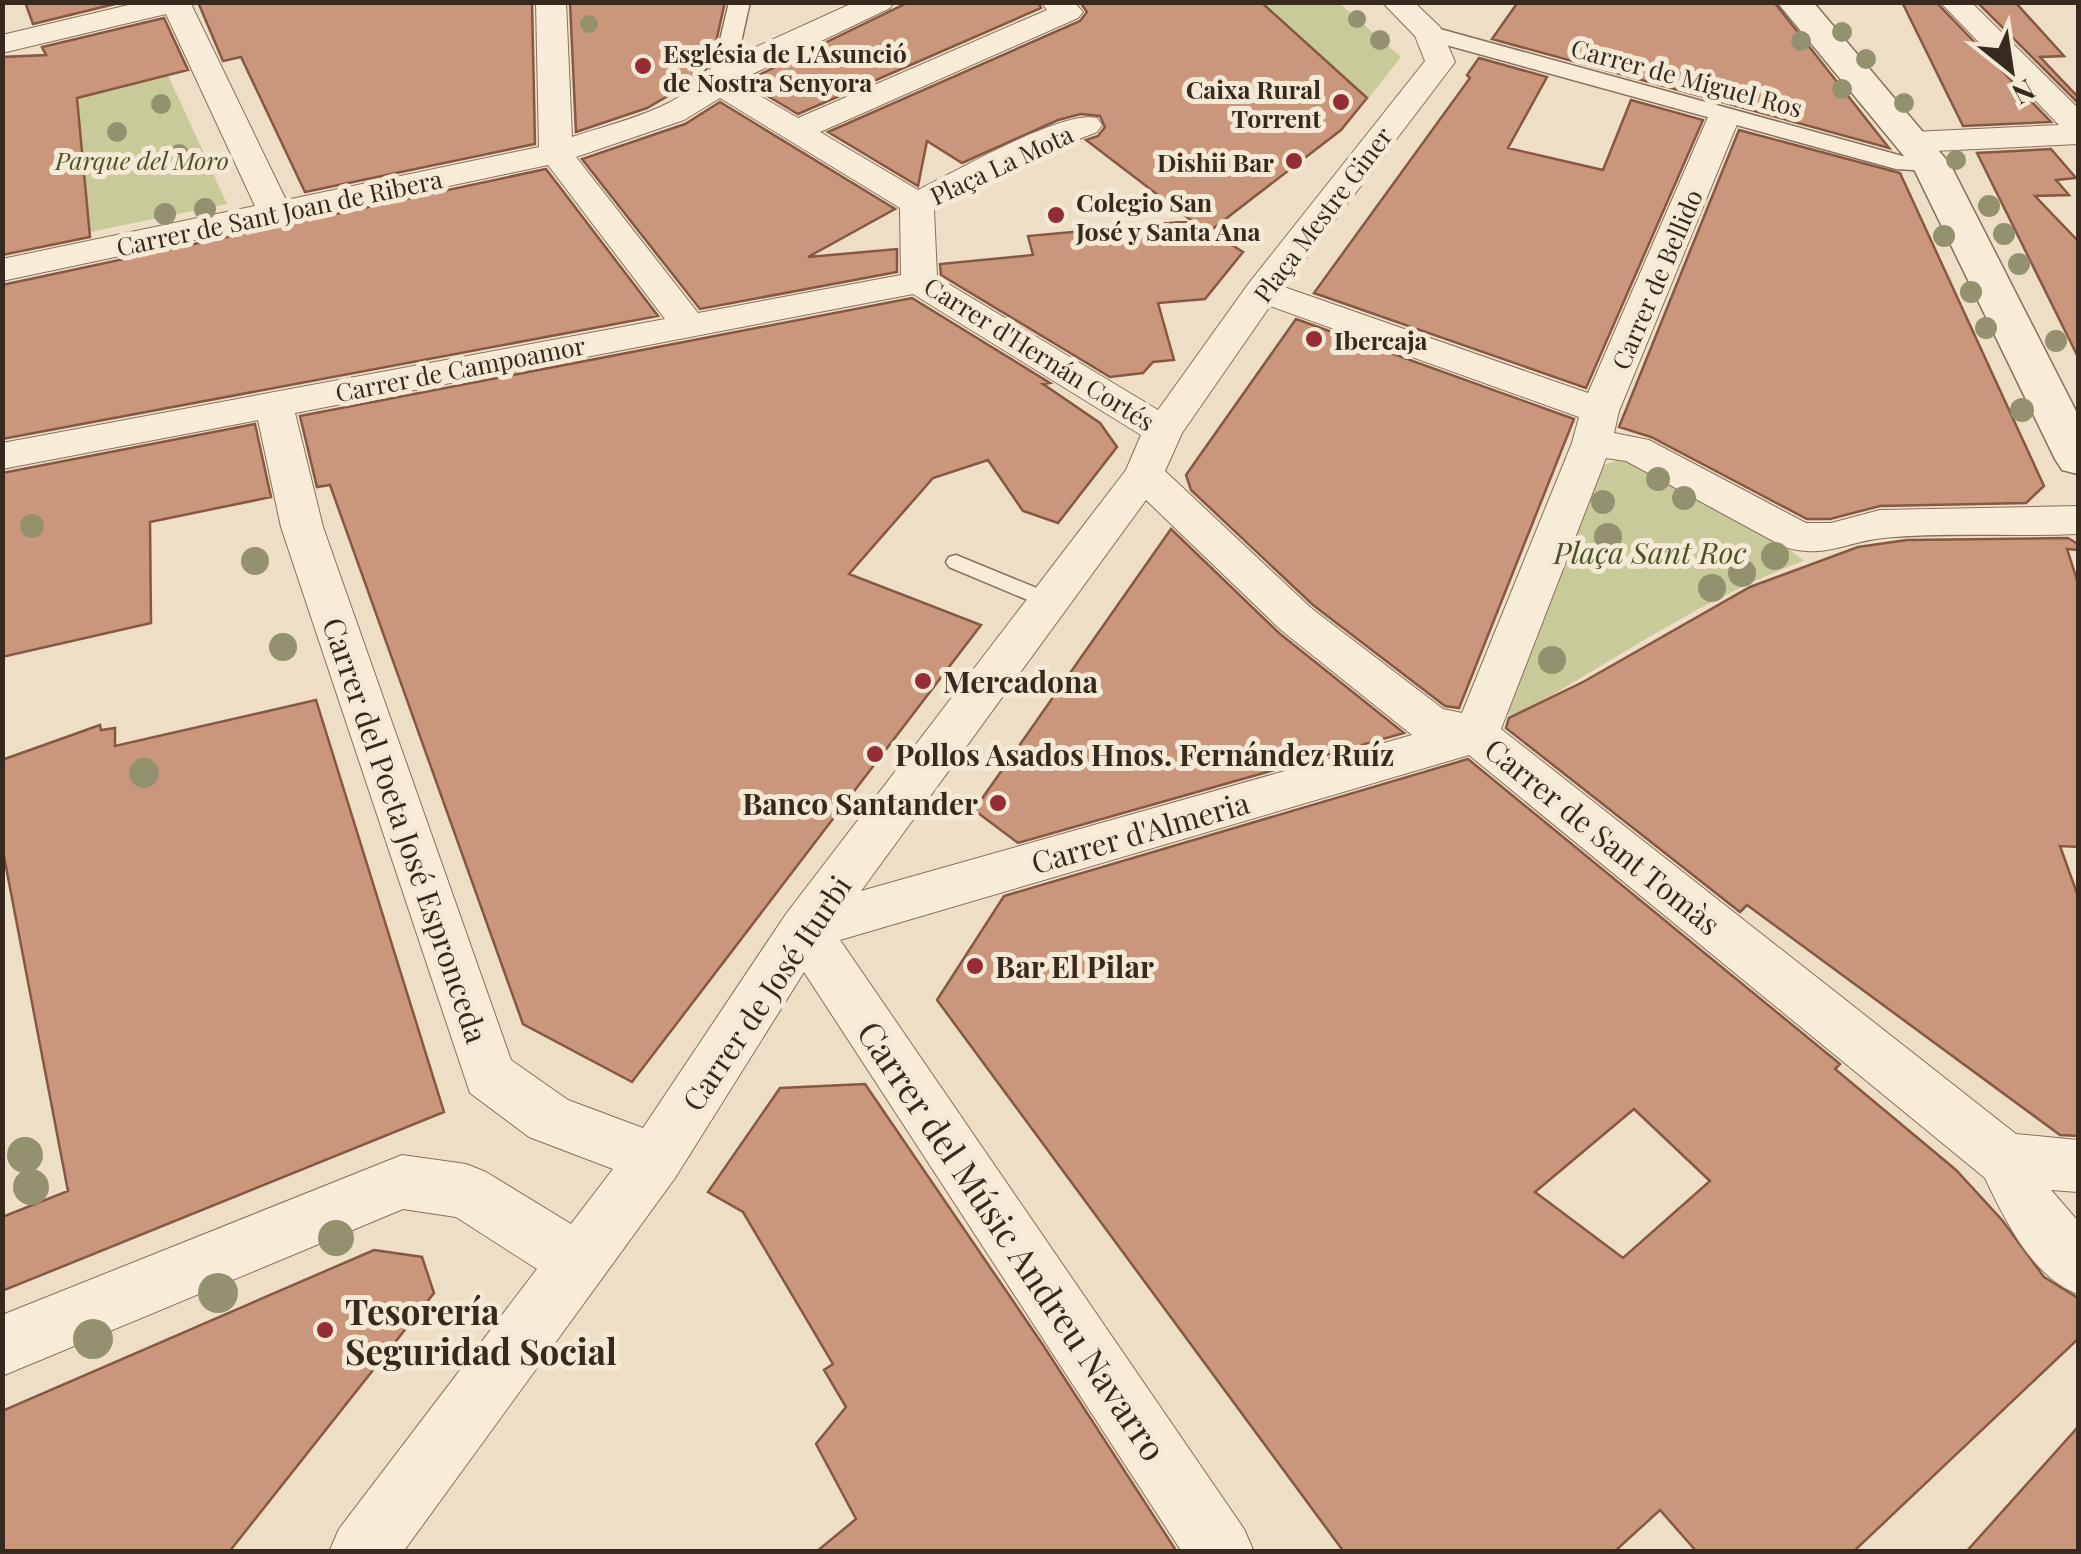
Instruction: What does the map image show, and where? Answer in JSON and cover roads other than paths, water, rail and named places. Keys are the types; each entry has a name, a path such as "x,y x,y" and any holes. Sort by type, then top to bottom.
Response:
{"street":[{"path":"551,2 556,153 688,324"},
{"path":"740,2 722,80 854,168 917,204"},
{"name":"Carrer de Sant Joan de Ribera","path":"2,270 556,153 673,113 722,80 880,2"},
{"path":"799,129 1068,12 1055,2"},
{"path":"1396,2 1429,33"},
{"path":"1794,2 1922,153 2078,459"},
{"path":"1954,2 2078,126"},
{"path":"2,44 178,3 274,214"},
{"name":"Carrer de Miguel Ros","path":"1429,33 1724,118 1905,164 1922,153"},
{"name":"Plaça Mestre Giner","path":"1154,452 1262,292 1440,62 1429,33"},
{"name":"Carrer de Bellido","path":"1476,735 1596,427 1724,118"},
{"name":"Plaça La Mota","path":"917,204 1036,144 1086,125"},
{"path":"1922,153 2078,134"},
{"name":"Carrer d'Hernán Cortés","path":"917,204 918,282 1154,452"},
{"name":"Carrer de Campoamor","path":"2,456 918,282"},
{"path":"1262,292 1596,427 1799,537 1831,538 1880,524 2078,520"},
{"name":"Carrer del Poeta José Espronceda","path":"274,404 302,526 490,1076 549,1119 655,1159"},
{"name":"Carrer de José Iturbi","path":"362,1552 655,1159 804,929 1050,601 1154,452"},
{"name":"Carrer de Sant Tomàs","path":"1154,452 1311,630 1429,723 1476,735 2006,1159"},
{"name":"Carrer d'Almeria","path":"804,929 1476,735"},
{"name":"Carrer del Músic Andreu Navarro","path":"804,929 1221,1552"},
{"path":"2078,1166 2006,1159 2028,1208 2078,1265"},
{"path":"2,1346 402,1182 466,1191 580,1262"}],"lane":[{"path":"956,562 1050,601"}],"place":[{"name":"Església de L'Asunció de Nostra Senyora","path":"643,66"},
{"name":"Caixa Rural Torrent","path":"1341,102"},
{"name":"Dishii Bar","path":"1294,161"},
{"name":"Colegio San José y Santa Ana","path":"1056,215"},
{"name":"Ibercaja","path":"1314,339"},
{"name":"Mercadona","path":"923,681"},
{"name":"Pollos Asados Hnos. Fernández Ruíz","path":"875,754"},
{"name":"Banco Santander","path":"998,803"},
{"name":"Bar El Pilar","path":"975,966"},
{"name":"Tesorería Seguridad Social","path":"325,1330"}],"park label":[{"name":"Parque del Moro","path":"142,159"},
{"name":"Plaça Sant Roc","path":"1650,552"}]}
